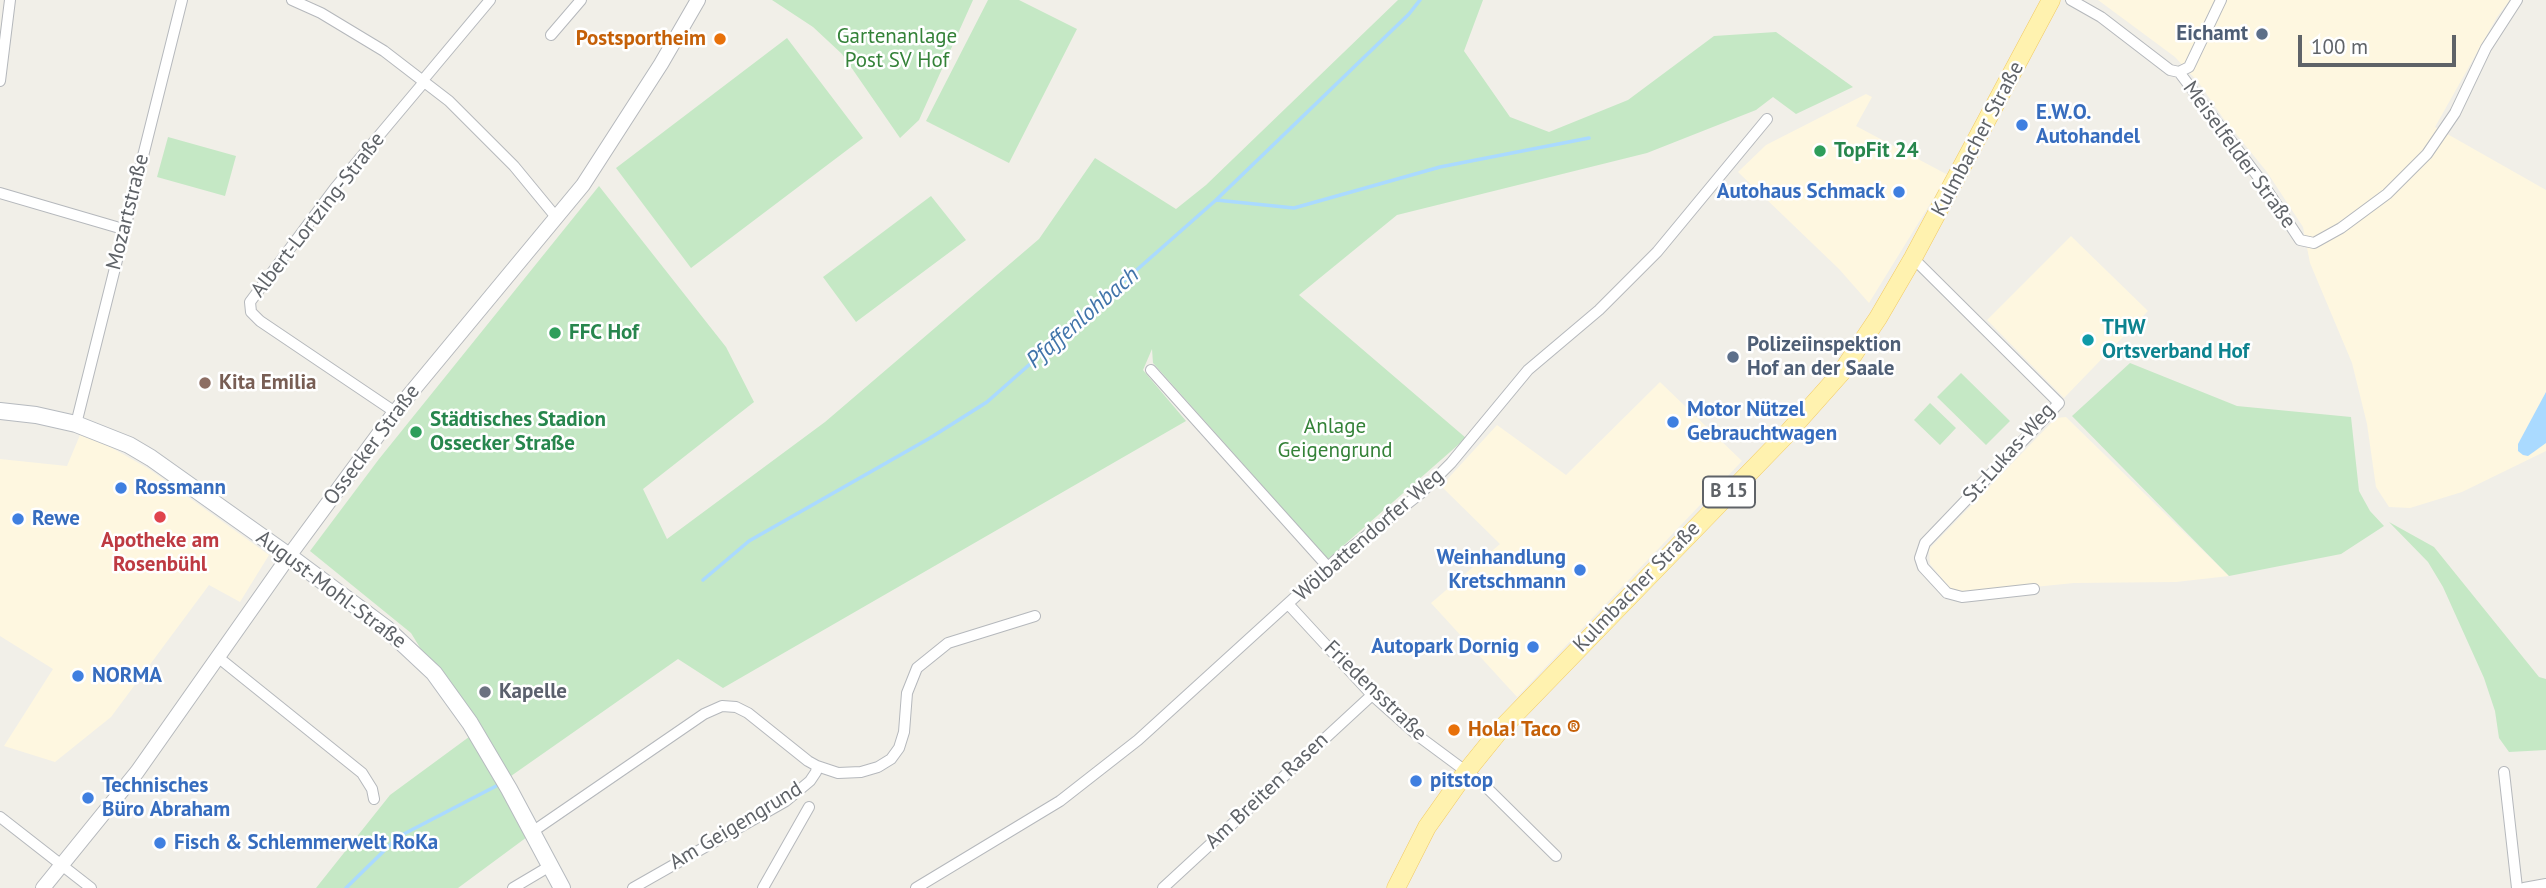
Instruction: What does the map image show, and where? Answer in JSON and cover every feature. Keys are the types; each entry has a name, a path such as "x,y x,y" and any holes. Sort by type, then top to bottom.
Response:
{"main road":[{"name":"Kulmbacher Straße","path":"1396,888 1427,828 1466,772 1522,706 1818,400 1857,350 1913,258 2052,0"},
{"name":"August-Mohl-Straße","path":"0,411 36,415 76,424 110,436 151,458 387,629 434,673 477,734 562,888"}],"street":[{"path":"0,81 10,0"},
{"name":"Mozartstraße","path":"76,424 182,0"},
{"path":"292,0 321,13 424,81 476,126 556,216"},
{"path":"424,81 490,0"},
{"path":"551,35 581,0"},
{"name":"Ossecker Straße","path":"43,888 137,772 289,556 395,412 583,184 698,0"},
{"name":"Meiselfelder Straße","path":"2071,0 2101,17 2169,70 2179,72 2259,178 2300,240 2314,243 2341,228 2387,194 2427,154 2455,113 2487,48 2517,0"},
{"path":"2179,72 2189,67 2221,0"},
{"name":"Albert-Lortzing-Straße","path":"395,412 260,321 251,312 250,302 335,188 424,81"},
{"name":"Wölbattendorfer Weg","path":"916,888 1060,801 1138,740 1328,567 1437,479 1528,370 1599,310 1657,253 1767,119"},
{"path":"0,193 123,229"},
{"name":"St.-Lukas-Weg","path":"1913,258 2059,403 1925,543 1920,558 1923,567 1947,593 1962,597 2034,589"},
{"path":"1151,370 1328,567"},
{"name":"Friedensstraße","path":"1289,605 1372,695 1417,735 1483,784 1556,856"},
{"path":"817,766 838,773 861,772 878,767 891,759 899,748 904,732 907,693 917,668 948,643 1035,616"},
{"path":"219,658 362,773 372,789 374,799"},
{"name":"Am Breiten Rasen","path":"1163,888 1372,695"},
{"name":"Am Geigengrund","path":"633,888 786,801 810,781 816,772 817,766 748,713 723,699"},
{"path":"532,832 704,714 722,706 736,707"},
{"path":"2504,772 2517,888"},
{"name":"Am Geigengrund","path":"763,888 809,807"},
{"path":"0,817 91,888"},
{"path":"513,888 550,866"},
{"path":"2524,888 2546,884"}],"shaded area":[{"path":"2098,0 2510,0 2497,17 2435,127 2546,190 2546,451 2462,492 2410,508 2389,507 2376,487 2367,424 2352,363 2310,263 2303,227 2267,172 2223,118 2199,83 2175,57"},
{"path":"1866,94 1872,97 1856,126 1948,175 1869,303 1839,269 1738,172 1766,145"},
{"path":"2071,236 2148,311 2064,398 1987,320"},
{"path":"1660,382 1742,461 1517,697 1431,603 1500,544 1441,486 1497,425 1566,475"},
{"path":"2066,417 2229,576 2176,582 2074,583 1974,593 1951,589 1930,564 1929,549 2056,418"},
{"path":"80,435 105,444 149,469 269,555 240,602 209,585 111,717 55,762 4,746 53,669 0,636 0,459 67,466"}],"green space":[{"name":"Gartenanlage Post SV Hof","path":"772,0 973,0 919,120 900,138 842,54 813,27"},
{"path":"988,0 1019,0 1077,29 1009,163 926,121"},
{"name":"Anlage Geigengrund","path":"1398,0 1483,0 1464,51 1510,117 1549,132 1628,100 1714,36 1776,32 1853,87 1796,114 1773,97 1756,110 1647,153 1397,215 1299,295 1466,438 1328,559 1153,363 1152,349 1143,370 1186,421 723,688 678,659 501,783 527,837 458,888 316,888 390,795 473,734 411,633 310,551 379,459 599,186 726,347 754,402 643,489 667,539 825,422 1039,239 1095,158 1176,209 1206,185"},
{"path":"787,38 863,138 691,268 616,168"},
{"path":"168,137 236,156 225,196 157,177"},
{"path":"931,196 966,240 856,322 823,277"},
{"path":"2130,363 2237,406 2351,417 2359,491 2370,511 2384,526 2341,554 2229,576 2072,416"},
{"path":"1961,373 2010,421 1986,445 1937,397"},
{"path":"1930,403 1956,428 1940,445 1914,420"},
{"path":"2389,522 2434,547 2539,677 2546,679 2546,750 2509,752 2499,738 2495,711 2484,678 2443,587 2428,562"}],"water":[{"path":"2546,392 2546,443 2528,456 2523,455 2518,451 2518,444"}],"waterway":[{"name":"Pfaffenlohbach","path":"703,580 749,541 930,438 987,402 1216,200 1409,14 1420,0"},
{"path":"1216,200 1294,208 1440,167 1589,138"},
{"name":"Pfaffenlohbach","path":"346,888 398,837 500,784"}],"place":[{"name":"Eichamt","path":"2262,34"},
{"name":"Postsportheim","path":"720,39"},
{"name":"E.W.O. Autohandel","path":"2022,125"},
{"name":"TopFit 24","path":"1820,151"},
{"name":"Autohaus Schmack","path":"1899,192"},
{"name":"FFC Hof","path":"555,333"},
{"name":"THW Ortsverband Hof","path":"2088,340"},
{"name":"Polizeiinspektion Hof an der Saale","path":"1733,357"},
{"name":"Kita Emilia","path":"205,383"},
{"name":"Motor Nützel Gebrauchtwagen","path":"1673,422"},
{"name":"Städtisches Stadion Ossecker Straße","path":"416,432"},
{"name":"Rossmann","path":"121,488"},
{"name":"Apotheke am Rosenbühl","path":"160,517"},
{"name":"Rewe","path":"18,519"},
{"name":"Weinhandlung Kretschmann","path":"1580,570"},
{"name":"Autopark Dornig","path":"1533,647"},
{"name":"NORMA","path":"78,676"},
{"name":"Kapelle","path":"485,692"},
{"name":"Hola! Taco ®","path":"1454,730"},
{"name":"pitstop","path":"1416,781"},
{"name":"Technisches Büro Abraham","path":"88,798"},
{"name":"Fisch & Schlemmerwelt RoKa","path":"160,843"}]}
